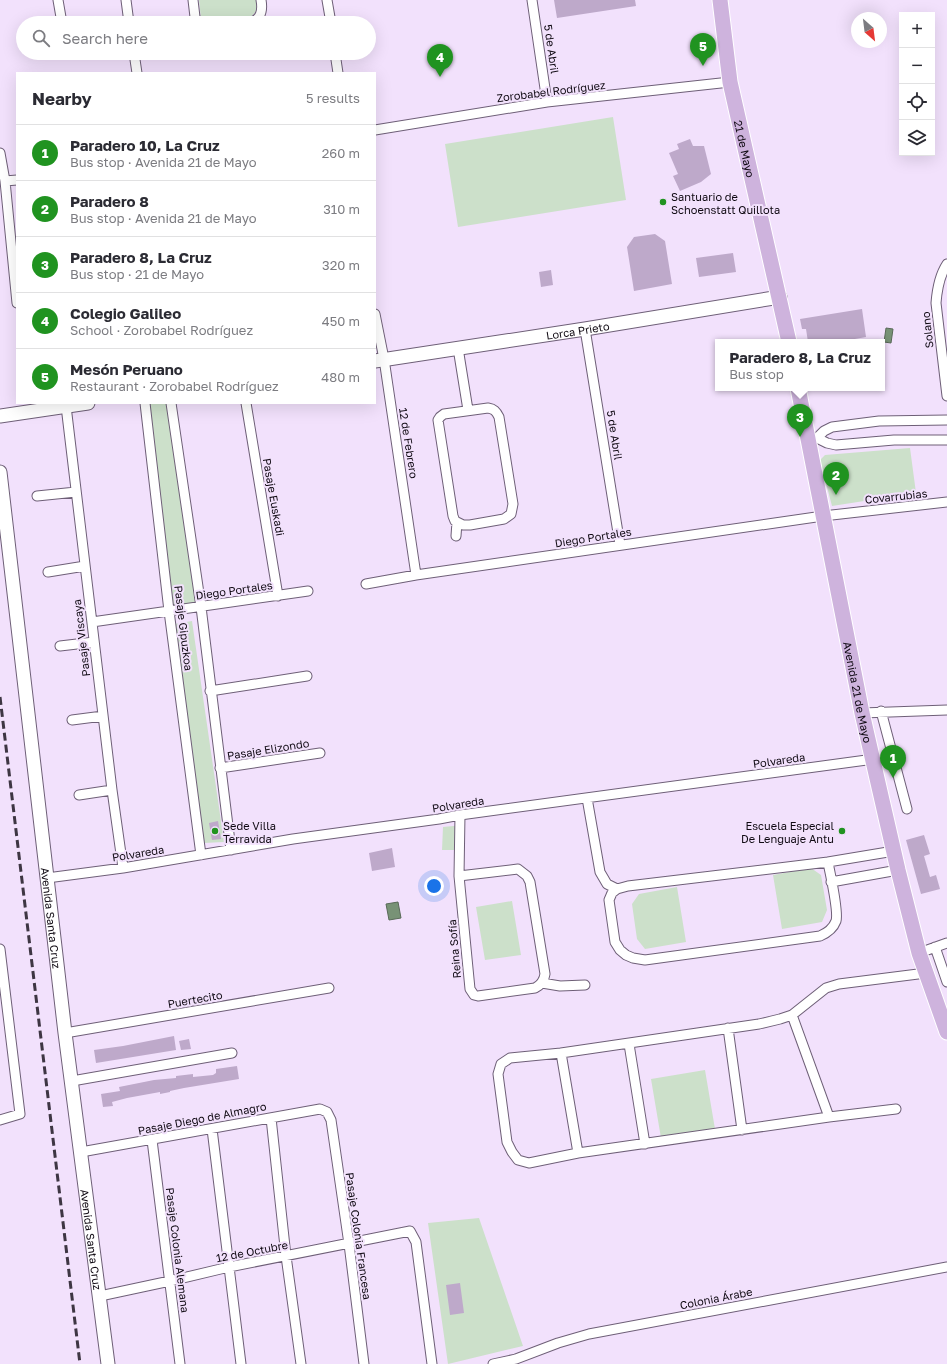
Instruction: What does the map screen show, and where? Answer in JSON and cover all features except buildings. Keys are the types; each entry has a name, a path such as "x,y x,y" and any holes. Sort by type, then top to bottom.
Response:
{"main road":[{"name":"21 de Mayo","path":"720,0 730,82 788,339"},
{"name":"Lorca Prieto","path":"379,360 585,329 780,297"},
{"path":"799,391 813,439"},
{"path":"0,416 81,404"},
{"name":"Avenida 21 de Mayo","path":"813,439 823,516 862,713 919,954 947,1032"},
{"name":"Avenida Santa Cruz","path":"0,472 65,1033 108,1364"}],"street":[{"path":"58,0 61,16"},
{"path":"126,0 128,16"},
{"path":"193,0 195,16"},
{"path":"260,16 262,8 261,0"},
{"path":"327,0 329,16"},
{"name":"5 de Abril","path":"532,0 547,102"},
{"path":"135,60 137,72"},
{"path":"336,60 338,72"},
{"name":"Zorobabel Rodríguez","path":"376,130 547,102 730,82"},
{"path":"0,153 16,293"},
{"path":"4,181 16,180"},
{"name":"Solano","path":"947,264 940,280 936,303 937,323 947,396"},
{"name":"12 de Febrero","path":"376,326 379,360 416,575"},
{"name":"5 de Abril","path":"585,329 620,545"},
{"path":"458,348 468,410"},
{"name":"Pasaje Gipuzkoa","path":"145,404 169,611 201,855"},
{"name":"Pasaje Gipuzkoa","path":"171,404 201,607 210,691 231,850"},
{"name":"Pasaje Euskadi","path":"246,404 278,596"},
{"name":"Pasaje Viscaya","path":"66,406 112,790 123,868"},
{"path":"488,408 494,409 497,412 513,507 511,514 504,519 470,525 463,525 457,522 453,516 438,420 440,416 444,414 468,410 488,408"},
{"path":"813,439 832,427 879,421 947,420"},
{"path":"813,439 836,445 894,440 947,440"},
{"path":"37,496 76,492"},
{"name":"Covarrubias","path":"823,516 947,502"},
{"name":"Diego Portales","path":"366,584 416,575 823,516"},
{"path":"456,536 457,522"},
{"path":"48,572 85,566"},
{"name":"Diego Portales","path":"92,622 308,591"},
{"path":"60,646 94,642"},
{"path":"210,691 307,676"},
{"path":"862,713 881,711 947,710"},
{"path":"881,711 906,809"},
{"path":"72,720 103,716"},
{"name":"Pasaje Elizondo","path":"220,768 320,753"},
{"name":"Polvareda","path":"47,878 123,868 293,839 874,759"},
{"path":"79,795 112,790"},
{"path":"587,798 600,872 607,884 617,889"},
{"name":"Reina Sofía","path":"460,815 459,876 469,986 472,992 478,996 535,988 542,983 560,986 584,985"},
{"path":"828,862 837,916 832,928 820,936 645,960 626,955 620,950 615,942 609,900 612,893 617,889 628,886 828,862 894,851"},
{"path":"459,876 518,869 527,876 530,882 545,974 542,983"},
{"path":"832,882 898,870"},
{"path":"919,954 947,943"},
{"path":"935,947 947,982"},
{"path":"0,949 20,1114 0,1120"},
{"path":"896,1109 829,1117 578,1153 529,1163 518,1160 507,1142 498,1074 501,1064 510,1058 630,1044 759,1024 792,1015 826,988 839,984 926,973"},
{"name":"Puertecito","path":"65,1033 329,988"},
{"path":"792,1015 829,1117"},
{"path":"728,1028 742,1130"},
{"path":"630,1044 645,1144"},
{"path":"72,1081 232,1053"},
{"path":"561,1053 578,1153"},
{"name":"Pasaje Diego de Almagro","path":"81,1152 320,1110 327,1112"},
{"name":"Pasaje Colonia Francesa","path":"327,1112 331,1120 349,1244 364,1364"},
{"path":"271,1118 286,1256 301,1364"},
{"path":"212,1129 241,1364"},
{"name":"Pasaje Colonia Alemana","path":"152,1140 180,1364"},
{"name":"12 de Octubre","path":"100,1296 170,1282 230,1267 410,1231 416,1242 432,1364"},
{"name":"Colonia Árabe","path":"493,1364 516,1359 558,1343 589,1334 947,1267"}],"shaded area":[{"path":"199,0 256,0 257,10 252,16 201,16"},
{"path":"613,117 626,200 458,227 445,144"},
{"path":"886,328 893,329 891,343 885,342"},
{"path":"145,404 171,404 201,607 169,611"},
{"path":"910,448 916,493 832,506 820,460 825,455"},
{"path":"192,621 224,842 204,843 175,624"},
{"path":"464,825 464,850 442,850 443,827"},
{"path":"811,868 821,875 827,910 822,922 782,929 773,875"},
{"path":"677,887 686,942 645,949 637,939 632,904 639,894"},
{"path":"512,901 521,955 485,960 476,907"},
{"path":"398,902 401,918 389,920 386,904"},
{"path":"705,1070 715,1129 661,1138 651,1079"},
{"path":"479,1218 523,1346 448,1364 428,1223"}],"railway":[{"path":"0,697 80,1364"}],"place":[{"name":"Mesón Peruano","path":"703,66"},
{"name":"Colegio Galileo","path":"440,77"},
{"name":"Santuario de Schoenstatt Quillota","path":"663,202"},
{"name":"Paradero 8, La Cruz","path":"800,437"},
{"name":"Paradero 8","path":"836,495"},
{"name":"Paradero 10, La Cruz","path":"893,778"},
{"name":"Sede Villa Terravida","path":"215,831"},
{"name":"Escuela Especial De Lenguaje Antu","path":"842,831"}]}
